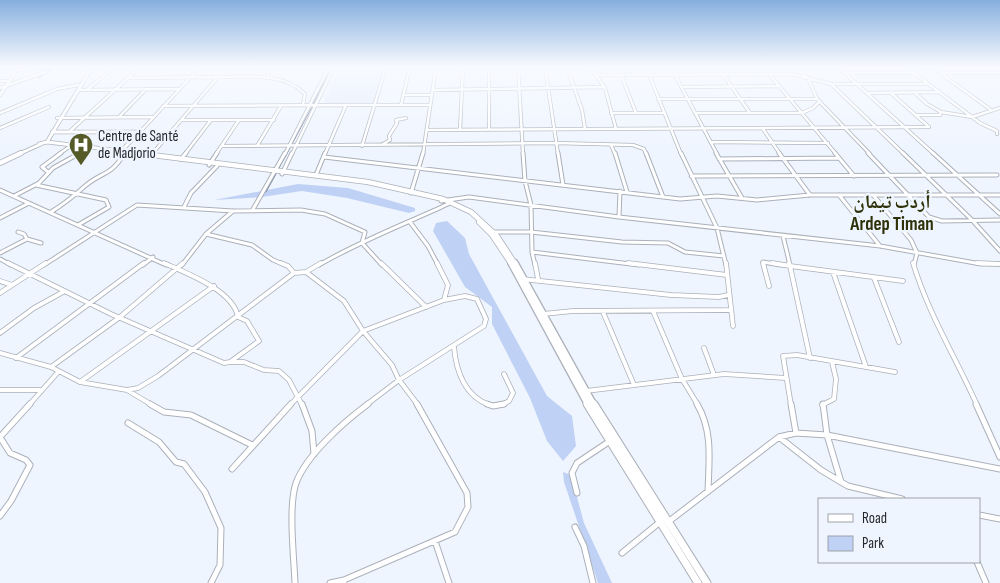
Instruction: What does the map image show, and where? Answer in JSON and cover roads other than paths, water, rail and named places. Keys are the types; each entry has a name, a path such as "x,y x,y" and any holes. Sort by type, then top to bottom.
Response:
{"street":[{"path":"0,113 45,94"},
{"path":"43,142 74,94"},
{"path":"69,132 111,94"},
{"path":"119,117 141,94"},
{"path":"51,212 80,194 85,186 116,167 122,153 173,94"},
{"path":"151,155 203,94"},
{"path":"303,106 305,94"},
{"path":"283,173 318,94"},
{"path":"252,211 319,94"},
{"path":"362,146 378,94"},
{"path":"460,130 462,94"},
{"path":"489,94 489,130"},
{"path":"519,94 525,181 532,204 532,252 538,279"},
{"path":"548,94 556,129 555,143 563,185"},
{"path":"576,94 585,129"},
{"path":"606,94 616,128"},
{"path":"629,94 636,113"},
{"path":"656,94 701,199 717,228 724,256 729,310 733,326"},
{"path":"685,94 728,176 742,198"},
{"path":"737,94 750,113"},
{"path":"786,94 854,176"},
{"path":"816,94 819,100 931,219 1000,220"},
{"path":"842,94 972,220 1000,251"},
{"path":"868,94 1000,214"},
{"path":"428,130 929,127 892,94"},
{"path":"916,94 927,104 941,112 972,116 1000,108"},
{"path":"943,94 972,116 997,131 997,134"},
{"path":"969,94 991,110"},
{"path":"401,105 403,95 432,95 425,145 412,192"},
{"path":"658,99 819,100"},
{"path":"695,112 802,113 813,108 819,100"},
{"path":"316,175 346,105"},
{"path":"163,106 430,105"},
{"path":"257,146 281,106"},
{"path":"0,128 49,107"},
{"path":"916,115 940,114 941,112"},
{"path":"611,113 664,114"},
{"path":"59,118 152,117"},
{"path":"0,162 43,142 52,132 59,118"},
{"path":"381,146 390,140 389,136 397,123 396,120 406,118"},
{"path":"182,120 274,120"},
{"path":"181,159 211,120"},
{"path":"210,164 239,120"},
{"path":"763,129 764,133 773,142 810,195"},
{"path":"52,132 140,132"},
{"path":"43,142 85,150 151,155 217,166 275,172"},
{"path":"43,142 283,173 412,192"},
{"path":"710,142 828,143"},
{"path":"222,146 522,145 555,143 633,145 644,149 663,197"},
{"path":"611,145 627,192"},
{"path":"48,172 42,166 69,147"},
{"path":"14,196 36,185 48,172 85,150"},
{"path":"324,158 420,167 663,197 701,199 717,196 757,200 810,195 1000,195"},
{"path":"719,159 839,158"},
{"path":"184,207 191,193 217,166"},
{"path":"283,173 316,175 412,192 444,201 472,212 493,232 543,314 586,391 707,583"},
{"path":"692,176 997,175"},
{"path":"36,185 106,200 109,207 78,225"},
{"path":"0,190 214,286 237,311 238,317"},
{"path":"619,217 620,191"},
{"path":"839,195 880,246"},
{"path":"873,195 911,240 917,253"},
{"path":"306,272 344,250 410,222 444,201 463,197 532,204 619,217 880,246 981,264 1000,264"},
{"path":"444,201 468,214 483,226 522,279 561,357 610,441 698,583"},
{"path":"0,218 29,203"},
{"path":"0,292 96,233 135,206 233,211 288,210 325,214 363,230 362,243 374,258 426,307"},
{"path":"51,367 120,317 179,269 206,234 233,211"},
{"path":"410,222 428,246 448,285 444,300"},
{"path":"18,232 24,234 27,238 41,243"},
{"path":"493,232 531,232 622,242 668,243 690,253 724,256"},
{"path":"206,234 252,245 273,260 288,266 294,273"},
{"path":"783,236 810,358"},
{"path":"0,253 27,238"},
{"path":"532,252 727,275"},
{"path":"917,253 912,262 923,295 953,352 1000,458"},
{"path":"16,358 153,257"},
{"path":"0,259 63,292 224,363 242,362 262,370 279,371 290,379 297,390 298,399 312,431 311,442 314,454"},
{"path":"769,286 763,262 903,281"},
{"path":"127,390 148,382 300,270 306,272 344,301 364,331 392,364 399,380 416,402 467,493 468,507 455,532 344,581 330,583"},
{"path":"833,272 866,367"},
{"path":"874,278 899,342"},
{"path":"522,279 538,279 671,295 719,297 728,295"},
{"path":"0,281 12,285"},
{"path":"80,382 214,286"},
{"path":"0,333 34,308 63,292"},
{"path":"232,469 252,445 364,331 444,300 466,296 477,299 486,318 484,326 454,347 399,380 356,413 314,454 296,484 292,524 295,583"},
{"path":"543,314 574,311 729,310"},
{"path":"653,311 682,379 706,419 710,449 708,491"},
{"path":"603,312 634,386"},
{"path":"230,362 258,341 247,322 238,317"},
{"path":"454,347 457,371 480,402 494,406 509,401 513,393 504,374"},
{"path":"704,348 714,375"},
{"path":"0,352 51,367 80,382 127,390 164,412 191,416 252,445"},
{"path":"796,433 783,356 790,354 895,372"},
{"path":"832,362 836,379 834,399 822,404 827,435 840,482"},
{"path":"0,516 11,501 30,465 26,460 10,453 0,437 40,390 59,371"},
{"path":"586,391 714,375 750,374 786,378"},
{"path":"0,390 40,390"},
{"path":"128,423 158,442 176,462 184,464 214,509 221,528 220,565 211,583"},
{"path":"668,522 779,437 796,433 827,435 1000,469"},
{"path":"779,437 821,470 840,482 858,490 897,498"},
{"path":"577,493 572,473 577,463 610,441"},
{"path":"980,515 1000,519"},
{"path":"622,553 660,522"},
{"path":"575,527 584,546 593,583"},
{"path":"435,541 449,583"},
{"path":"977,563 985,583"}],"waterway":[{"path":"313,104 318,94"},
{"path":"292,144 312,107"},
{"path":"279,168 290,148"},
{"path":"266,192 276,174"}],"place":[{"name":"Centre de Santé de Madjorio","path":"81,166"}],"district":[{"name":"أردب تيمان Ardep Timan","path":"892,212"}]}
